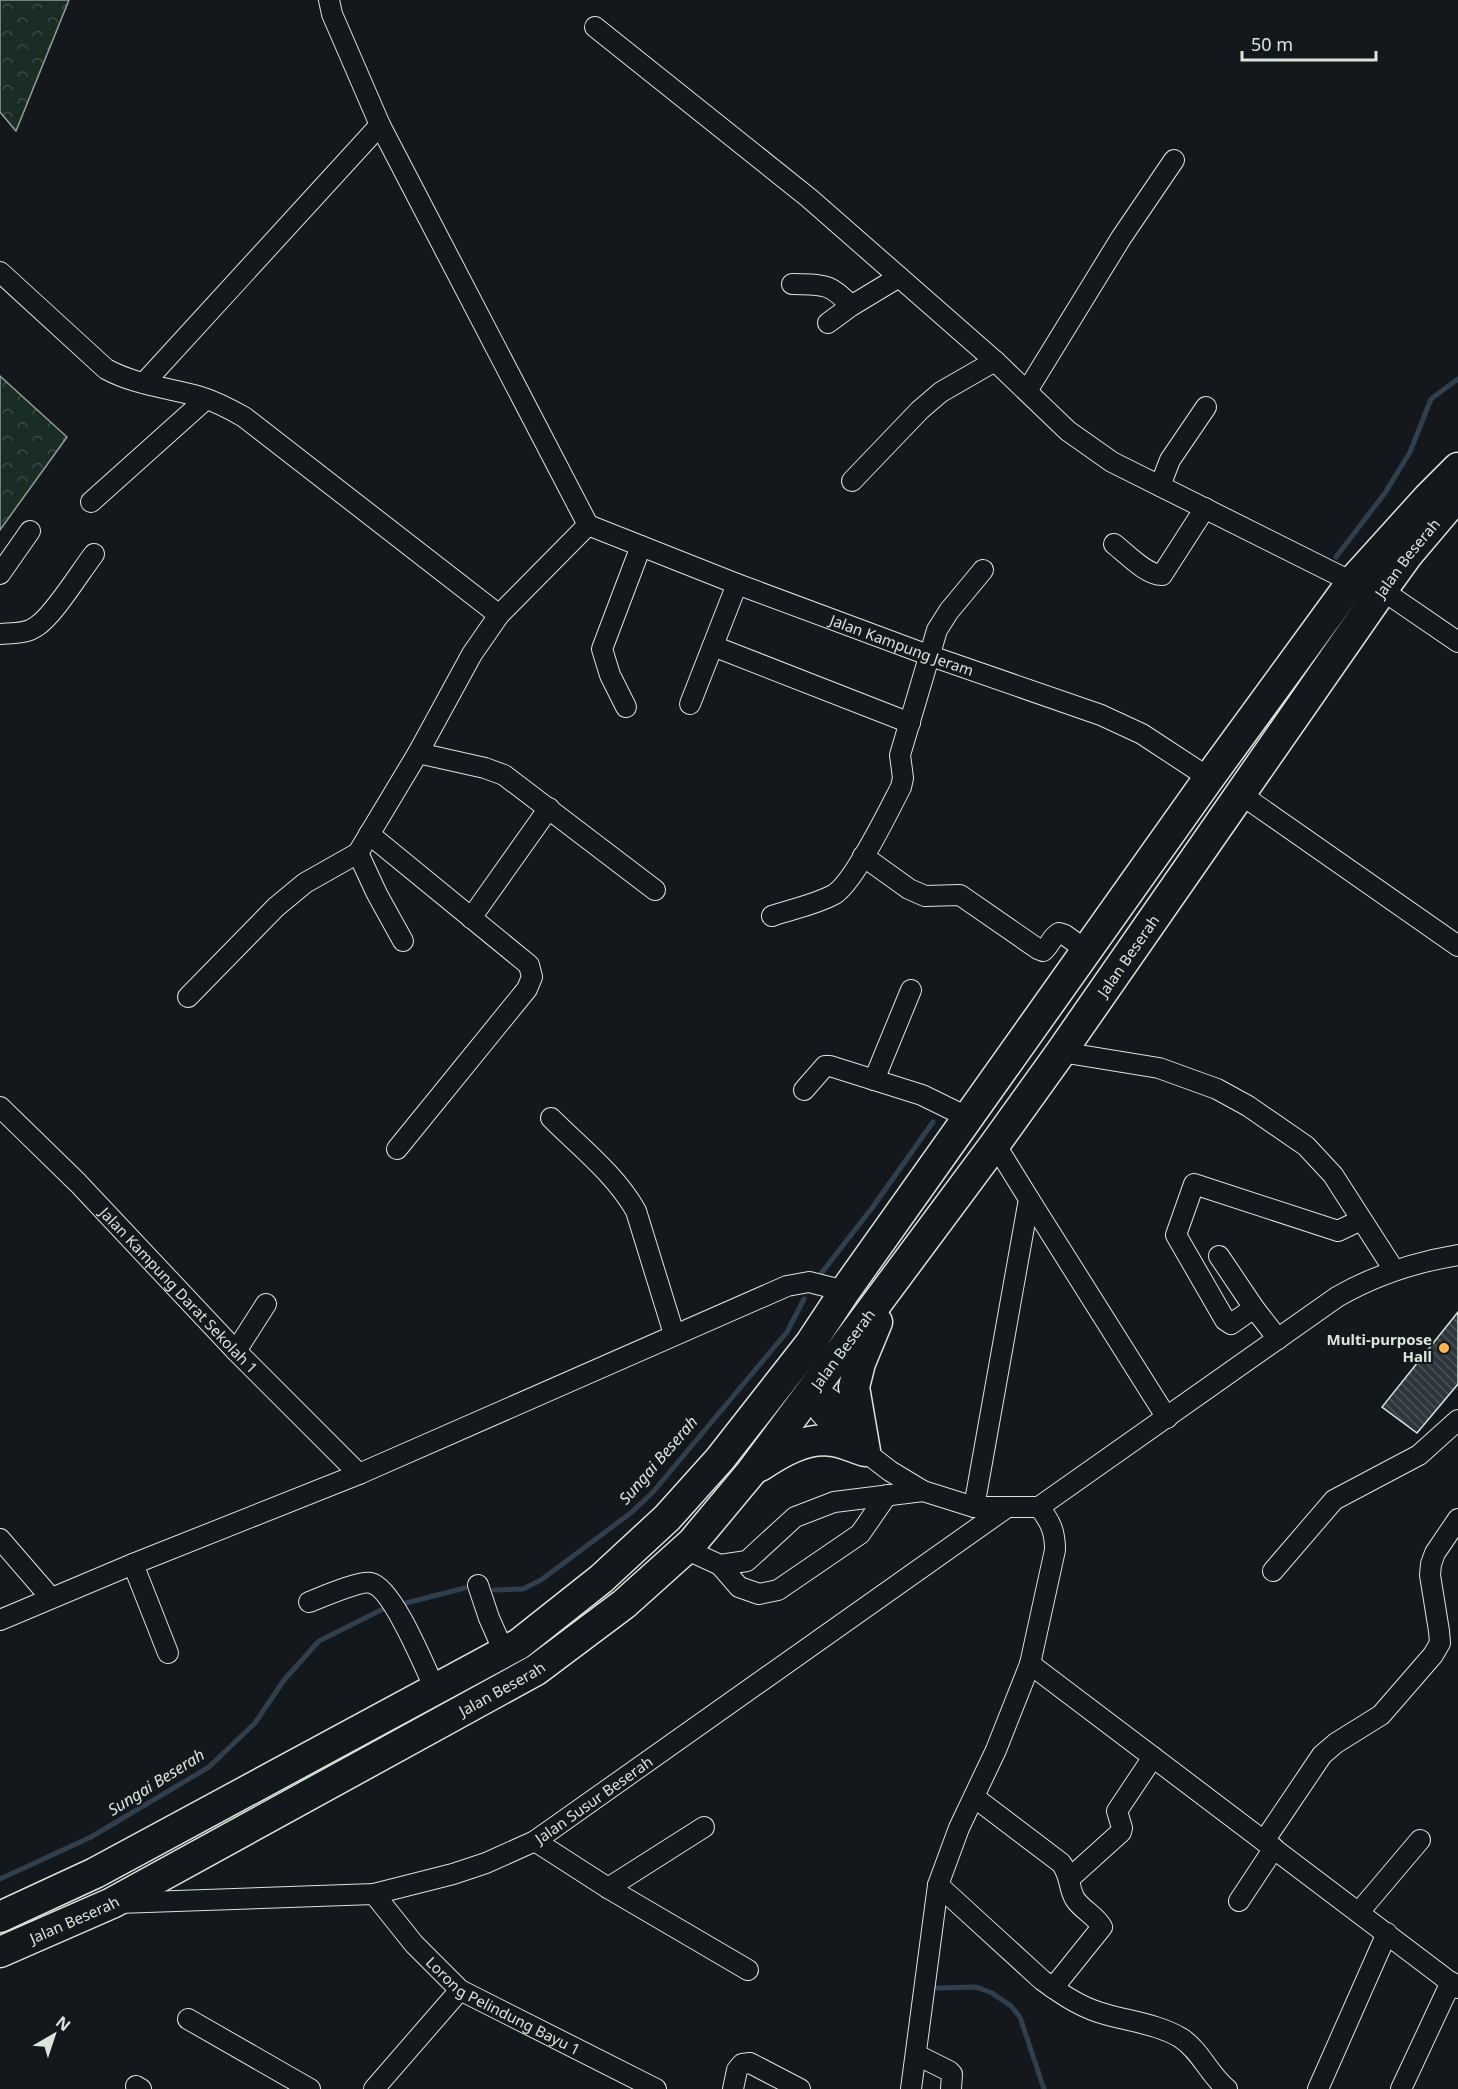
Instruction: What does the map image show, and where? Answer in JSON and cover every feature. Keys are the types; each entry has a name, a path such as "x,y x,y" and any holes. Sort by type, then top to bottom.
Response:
{"highway":[{"name":"Jalan Beserah","path":"0,1917 95,1873 519,1644 601,1579 667,1518 720,1459 810,1344 845,1291 1209,778 1352,582 1458,468"},
{"name":"Jalan Beserah","path":"0,1952 112,1903 536,1670 624,1604 685,1549 752,1471 995,1144 1382,590 1408,554 1458,495"},
{"path":"752,1471 795,1446 817,1441 833,1441 865,1451 854,1387 860,1363 897,1275"},
{"path":"771,1393 812,1390 810,1344"}],"street":[{"path":"188,997 276,907 312,879 358,853 472,654 498,615 588,525 380,125 332,14 329,0"},
{"path":"595,27 809,198 995,361 1068,431 1112,462 1352,582"},
{"path":"144,383 380,125"},
{"path":"1027,391 1121,238 1174,160"},
{"path":"0,272 106,369 122,378 206,399 225,406 244,417 498,615"},
{"path":"828,323 851,306 899,278"},
{"path":"792,284 826,285 842,296 851,306"},
{"path":"852,481 920,410 941,392 995,361"},
{"path":"91,502 206,399"},
{"path":"1160,486 1170,460 1206,407"},
{"path":"1114,544 1148,570 1156,575 1162,575 1205,508"},
{"name":"Jalan Kampung Jeram","path":"588,525 737,584 928,655 1101,715 1142,734 1209,778"},
{"path":"0,574 30,531"},
{"path":"626,707 610,675 602,650 641,546"},
{"path":"0,634 23,632 37,627 94,554"},
{"path":"772,916 833,895 845,887 902,787 900,755 937,630 949,611 983,570"},
{"path":"690,704 737,584"},
{"path":"1382,590 1458,642"},
{"path":"712,646 910,723"},
{"path":"417,753 485,768 504,775 655,890"},
{"path":"1239,793 1458,946"},
{"path":"471,918 549,808"},
{"path":"369,834 529,965 532,977 527,989 397,1149"},
{"path":"358,853 377,894 403,940"},
{"path":"863,856 909,890 925,896 960,895 1038,949 1043,951 1046,949 1055,935 1059,933 1088,951"},
{"path":"874,1080 911,990"},
{"path":"1061,1052 1159,1068 1217,1089 1248,1106 1306,1146 1333,1175 1394,1270"},
{"path":"804,1090 825,1066 922,1095 969,1118"},
{"name":"Jalan Kampung Darat Sekolah 1","path":"0,1107 78,1183 236,1351 359,1474"},
{"path":"551,1118 618,1185 636,1211 674,1334"},
{"path":"995,1144 1167,1418"},
{"path":"1254,1308 1231,1324 1224,1320 1176,1235 1194,1184 1338,1231 1361,1220"},
{"path":"974,1507 1029,1199"},
{"path":"812,1390 820,1413 833,1427 890,1471 923,1491 974,1507 1006,1509 1039,1507 1337,1297 1394,1270 1428,1260 1458,1255"},
{"path":"1219,1256 1278,1339"},
{"path":"0,1620 359,1474 787,1286 808,1282 845,1291"},
{"path":"236,1351 266,1304"},
{"path":"1273,1571 1334,1500 1419,1455 1458,1420"},
{"path":"720,1565 747,1561 795,1517 834,1502 923,1491"},
{"path":"685,1549 720,1565 739,1587 759,1594 778,1590 860,1534 887,1496"},
{"path":"911,2089 938,1886 959,1828 996,1750 1030,1664 1055,1550 1055,1536 1051,1521 1039,1507"},
{"name":"Jalan Susur Beserah","path":"112,1903 374,1894 464,1871 512,1853 535,1841 1006,1509"},
{"path":"1239,1901 1269,1844 1322,1755 1336,1743 1381,1715 1433,1655 1440,1643 1430,1575 1431,1564 1435,1553 1458,1519"},
{"path":"0,1539 51,1598"},
{"path":"133,1564 168,1653"},
{"path":"309,1602 363,1582 373,1583 396,1607 435,1689"},
{"path":"478,1584 489,1618 504,1652"},
{"path":"1030,1664 1455,1985 1401,2089"},
{"path":"1070,1878 1121,1832 1118,1811 1153,1757"},
{"path":"974,1797 1061,1863 1068,1872 1075,1899 1094,1916 1102,1927 1053,1988"},
{"path":"608,1888 704,1827"},
{"path":"1359,1912 1420,1840"},
{"path":"535,1841 608,1888 747,1970"},
{"path":"938,1886 1053,1988 1080,2005 1097,2012 1160,2029 1180,2038 1190,2045 1218,2082 1227,2089"},
{"name":"Lorong Pelindung Bayu 1","path":"374,1894 414,1944 460,1990 656,2089"},
{"path":"1318,2089 1387,1933"},
{"path":"374,2089 460,1990"},
{"path":"188,2019 310,2089"},
{"path":"917,2055 949,2071 952,2074 951,2089"},
{"path":"733,2089 737,2070 742,2064 750,2063 800,2089"}],"green space":[{"path":"0,0 69,0 16,131 0,112"},
{"path":"0,376 67,437 0,530"}],"building":[{"name":"Multi-purpose Hall","path":"1458,1312 1458,1384 1417,1433 1382,1407"}],"waterway":[{"name":"Sungai Beserah","path":"1336,557 1385,493 1410,452 1431,399 1458,379"},
{"name":"Sungai Beserah","path":"820,1275 872,1208 933,1122"},
{"name":"Sungai Beserah","path":"494,1590 523,1589 541,1580 632,1512 653,1492 787,1332 804,1299"},
{"name":"Sungai Beserah","path":"406,1603 465,1588"},
{"name":"Sungai Beserah","path":"0,1879 91,1837 209,1767 255,1723 284,1680 319,1641 383,1609"},
{"path":"937,1988 976,1987 992,1993 1011,2006 1020,2017 1044,2089"}],"place":[{"name":"Multi-purpose Hall","path":"1444,1348"}]}
